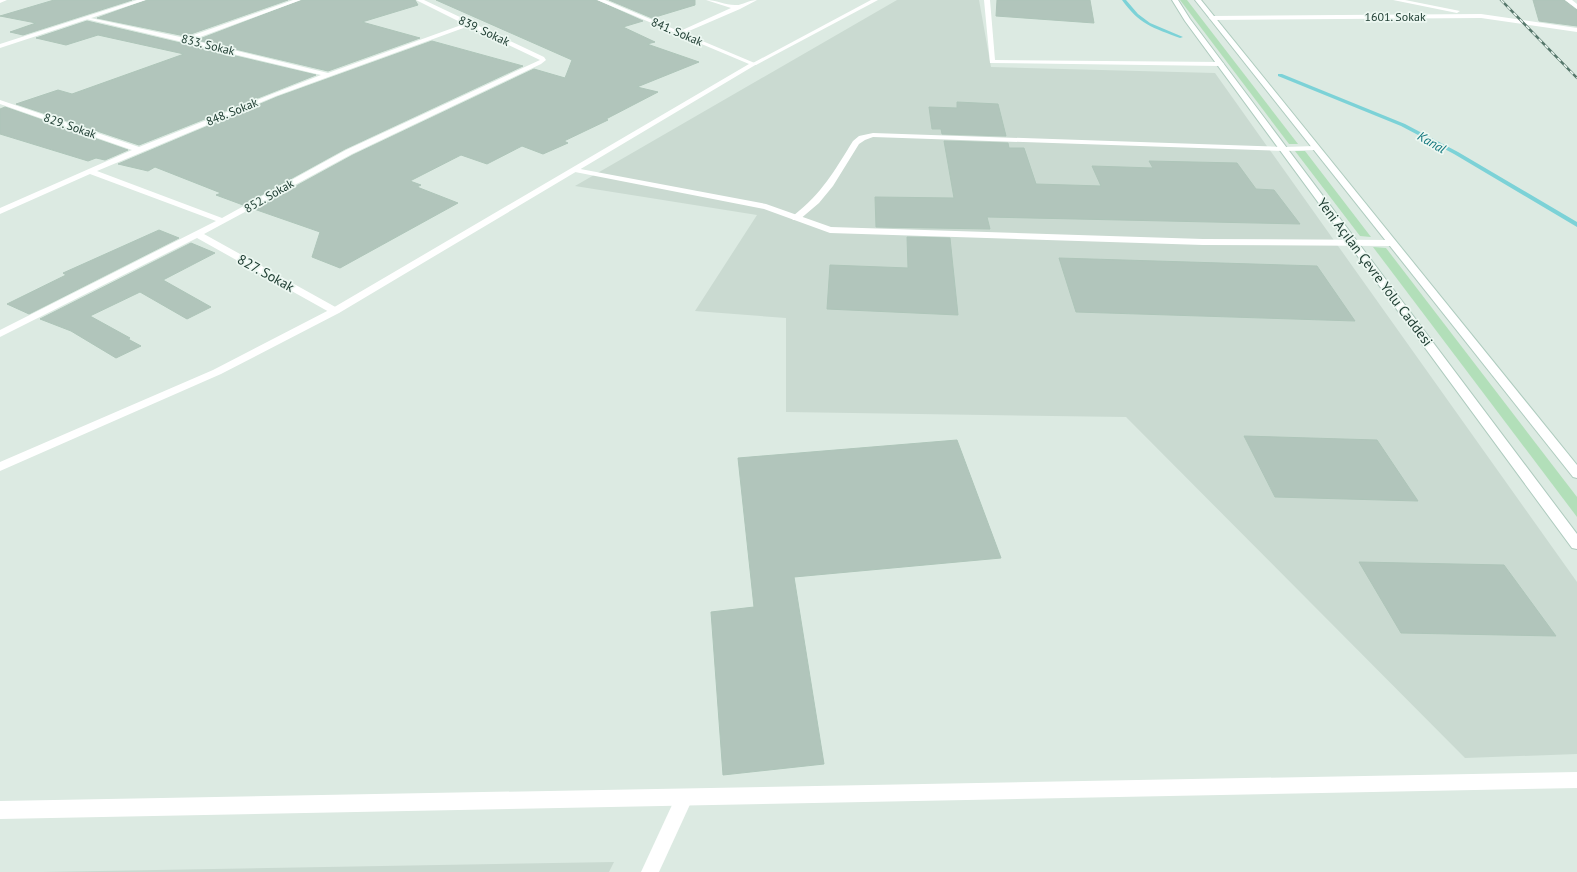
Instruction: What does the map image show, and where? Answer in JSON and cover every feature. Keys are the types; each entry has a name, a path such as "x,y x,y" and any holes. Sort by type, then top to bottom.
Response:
{"street":[{"path":"0,1 4,0"},
{"path":"0,46 143,0"},
{"path":"185,40 298,0"},
{"name":"839. Sokak","path":"419,0 542,58 543,60 539,63"},
{"name":"841. Sokak","path":"600,0 754,64"},
{"path":"709,0 738,8"},
{"path":"680,33 754,0"},
{"path":"0,467 217,372 276,343 335,311 754,64 876,0"},
{"path":"987,0 992,62 1221,64"},
{"name":"Yeni Açılan Çevre Yolu Caddesi","path":"1175,0 1577,544"},
{"name":"Yeni Açılan Çevre Yolu Caddesi","path":"1198,0 1577,474"},
{"path":"1396,0 1481,16"},
{"path":"1417,4 1423,0"},
{"path":"1568,0 1577,8"},
{"name":"1601. Sokak","path":"1212,18 1481,16 1577,30"},
{"name":"833. Sokak","path":"88,18 328,75"},
{"name":"848. Sokak","path":"0,211 139,150 274,95 469,24"},
{"name":"852. Sokak","path":"0,334 223,221 349,152 539,63"},
{"name":"829. Sokak","path":"0,102 139,150"},
{"path":"796,218 818,200 828,189 856,143 862,138 874,135 1284,149 1316,148"},
{"path":"575,170 766,207 830,230 1203,242 1392,243"},
{"path":"91,172 223,221"},
{"name":"827. Sokak","path":"197,234 335,311"},
{"path":"0,810 1577,780"},
{"path":"650,872 684,798"}],"shaded area":[{"path":"897,0 979,0 991,67 1215,73 1577,582 1577,754 1465,758 1126,417 786,412 786,318 695,311 757,215 575,186"},
{"path":"614,862 609,872 43,872"}],"green space":[{"path":"1180,0 1187,0 1298,144 1289,144"},
{"path":"1295,151 1305,151 1371,237 1360,236"},
{"path":"1373,247 1386,248 1577,497 1577,517"}],"building":[{"path":"54,0 132,0 23,35 10,32 36,23 0,16"},
{"path":"147,0 288,0 185,36 97,18"},
{"path":"302,0 415,0 418,5 362,22 420,38 328,71 197,40"},
{"path":"436,0 596,0 643,21 623,27 655,42 647,44 699,62 637,87 658,92 606,119 608,120 564,141 568,143 543,154 522,146 487,164 461,155 410,181 421,185 417,187 458,203 340,268 312,257 320,232 254,209 353,155 534,69 565,78 572,60"},
{"path":"609,0 695,0 695,5 652,18"},
{"path":"997,0 1090,0 1094,23 996,16"},
{"path":"1533,0 1564,0 1577,10 1577,26 1539,21"},
{"path":"87,21 316,75 139,145 16,104 58,90 72,94 184,54 98,35 66,45 36,38"},
{"path":"432,41 523,66 345,149 243,205 216,195 221,193 155,167 148,171 118,164 277,97"},
{"path":"957,102 998,104 1006,136 942,134 941,129 932,129 929,107 957,108"},
{"path":"5,107 128,150 105,160 96,158 88,161 0,134 0,109"},
{"path":"944,141 1008,143 1009,148 1024,148 1036,184 1101,186 1092,166 1153,168 1149,161 1237,163 1256,189 1274,190 1300,224 987,217 990,229 876,227 875,197 954,198"},
{"path":"159,230 179,238 29,314 7,304 66,275 63,273"},
{"path":"907,237 950,238 958,315 827,309 830,265 908,268"},
{"path":"191,243 215,253 163,280 211,307 187,319 140,292 90,316 130,338 128,339 141,346 116,358 71,331 40,319"},
{"path":"1059,258 1317,266 1355,321 1076,312"},
{"path":"1244,436 1377,440 1418,501 1275,497"},
{"path":"957,440 1001,558 794,577 824,764 723,775 711,612 754,607 738,458"},
{"path":"1359,562 1504,565 1556,636 1401,633"}],"waterway":[{"name":"Kanal","path":"1124,0 1136,15 1148,24 1181,37"},
{"name":"Kanal","path":"1280,75 1403,125 1456,153 1577,225"}],"railway":[{"path":"1501,0 1577,78"}]}
